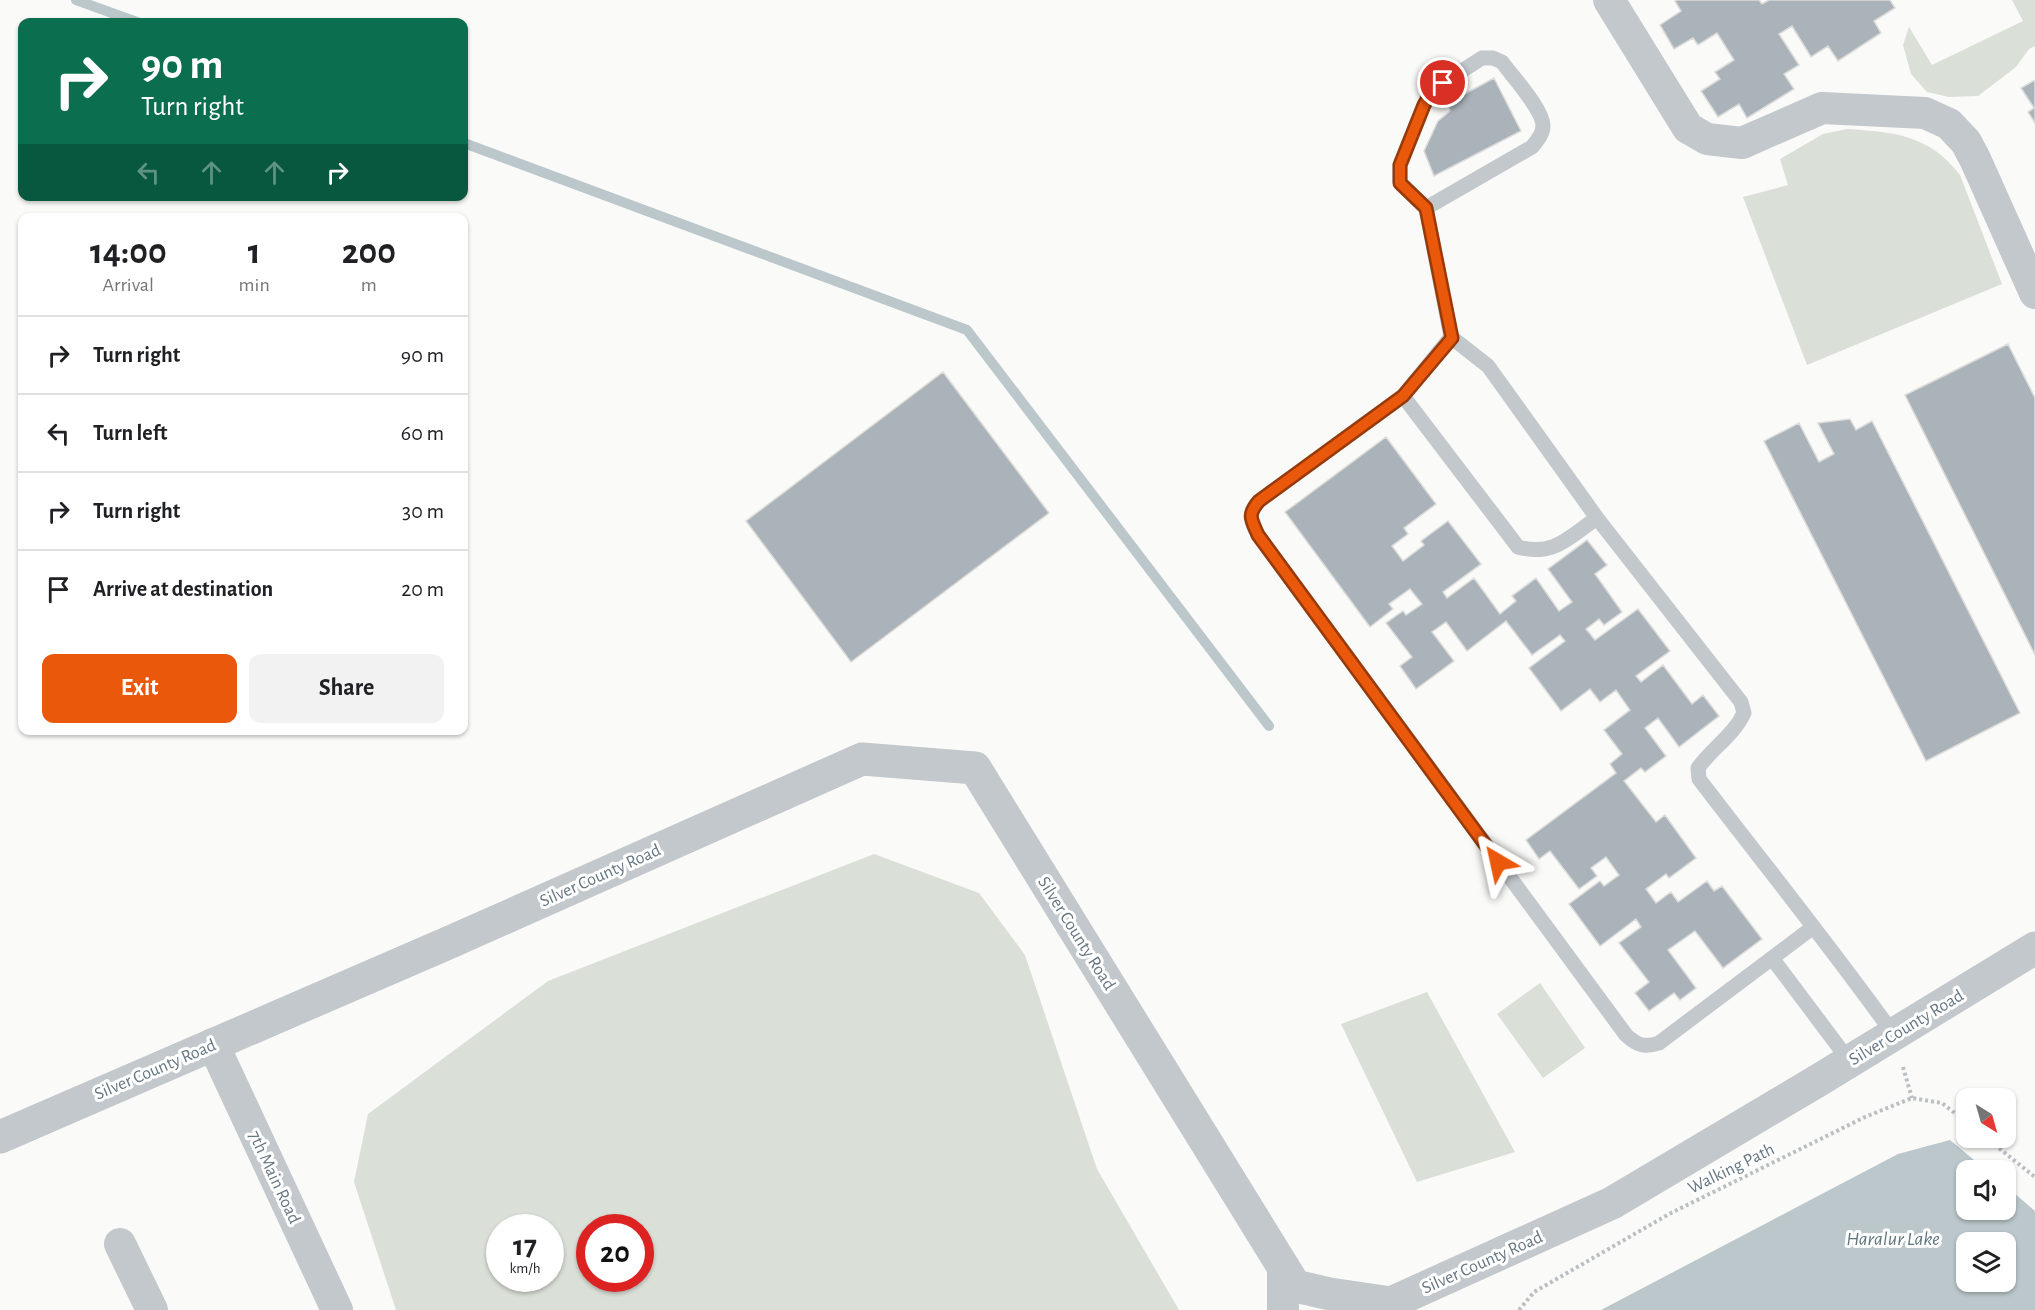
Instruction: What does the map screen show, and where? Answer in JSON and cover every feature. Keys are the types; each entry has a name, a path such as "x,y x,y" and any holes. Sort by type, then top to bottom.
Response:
{"street":[{"path":"1608,0 1688,128 1707,139 1742,143 1822,108 1925,113 1949,124 1966,142 1971,151 2035,293"},
{"name":"Silver County Road","path":"0,1137 862,759 975,768 1295,1286 1329,1302 1391,1303 1612,1203 1850,1062 2035,948"},
{"name":"7th Main Road","path":"213,1044 337,1310"},
{"path":"120,1244 152,1310"},
{"path":"1283,1267 1283,1310"}],"lane":[{"path":"1426,208 1532,147 1539,138 1543,126 1540,114 1502,62 1493,58 1482,58 1431,93 1400,165 1400,183 1426,208 1452,338 1488,366 1597,518 1741,702 1744,713 1738,725 1704,759 1698,768 1699,779 1812,928 1848,971 1894,1035"},
{"path":"1452,338 1403,396 1259,501 1251,510 1251,520 1258,535 1626,1035 1635,1043 1647,1047 1659,1043 1812,928"},
{"path":"1403,396 1518,547 1533,551 1551,549 1597,518"},
{"path":"1772,958 1850,1062"}],"path":[{"name":"Walking Path","path":"1519,1310 1534,1292 1669,1214 1865,1117 1912,1098 1942,1103 1956,1114"},
{"path":"1999,1148 2035,1177"}],"shaded area":[{"path":"2012,0 2035,0 2035,46 2029,49 2016,67 1978,96 1949,97 1927,92 1911,74 1903,45 1909,27 1932,65 2023,21"},
{"path":"1847,129 1895,134 1910,138 1936,151 1948,162 1960,175 2002,284 1807,365 1743,197 1788,185 1780,159 1823,134"},
{"path":"874,854 979,893 1025,955 1097,1169 1179,1310 396,1310 354,1182 368,1114 548,981"},
{"path":"1540,983 1585,1048 1543,1078 1497,1014"},
{"path":"1427,992 1515,1152 1417,1182 1341,1024"}],"water":[{"name":"Haralur Lake","path":"1950,1140 1956,1148 1960,1148 1974,1160 1956,1160 1956,1220 2016,1220 2016,1195 2035,1211 2035,1310 1601,1310 1898,1154"}],"building":[{"path":"1759,0 1762,4 1769,0 1890,0 1895,8 1874,21 1881,33 1838,61 1828,46 1811,57 1792,26 1779,34 1799,65 1784,74 1794,89 1747,118 1739,104 1718,117 1701,91 1720,79 1715,72 1734,60 1717,33 1698,45 1693,38 1674,49 1660,25 1681,11 1675,1"},
{"path":"1494,78 1521,131 1434,176 1424,151 1438,121 1450,111 1448,103"},
{"path":"2035,80 2035,123 2028,112 2034,108 2021,88"},
{"path":"2008,344 2035,398 2035,655 1905,395"},
{"path":"943,372 1049,513 851,662 746,521"},
{"path":"1850,419 1856,430 1872,421 2020,713 1926,761 1764,441 1799,423 1819,462 1834,454 1818,423"},
{"path":"1386,437 1436,504 1404,528 1408,534 1392,546 1403,561 1424,545 1421,541 1448,521 1481,564 1443,592 1447,598 1474,578 1500,614 1516,601 1512,596 1536,578 1559,611 1572,602 1548,569 1587,540 1607,565 1595,574 1622,612 1604,625 1599,619 1586,629 1595,640 1638,609 1670,651 1636,676 1641,682 1663,665 1692,704 1703,695 1719,716 1679,747 1658,718 1645,728 1666,756 1645,772 1641,768 1624,781 1656,822 1665,815 1696,858 1669,878 1666,874 1646,889 1656,903 1671,892 1678,902 1707,881 1714,891 1722,886 1762,939 1723,968 1695,931 1668,950 1696,988 1680,1000 1674,993 1649,1011 1635,993 1649,982 1619,943 1641,927 1636,919 1600,946 1569,904 1600,881 1604,886 1619,875 1606,857 1591,868 1597,876 1579,889 1550,851 1539,859 1526,840 1616,773 1610,764 1622,754 1604,730 1630,710 1616,690 1600,702 1590,689 1561,711 1529,668 1565,641 1560,635 1532,655 1506,621 1467,651 1446,622 1432,632 1454,661 1416,689 1400,666 1412,657 1386,623 1403,611 1406,615 1422,604 1410,589 1389,604 1393,609 1370,627 1285,512"}],"waterway":[{"path":"76,0 126,18"},
{"path":"468,144 967,330 1269,726"}],"route":[{"path":"1443,83 1431,93 1424,105 1400,165 1400,183 1426,208 1452,338 1403,396 1259,501 1251,510 1251,520 1258,535 1498,862"}]}
